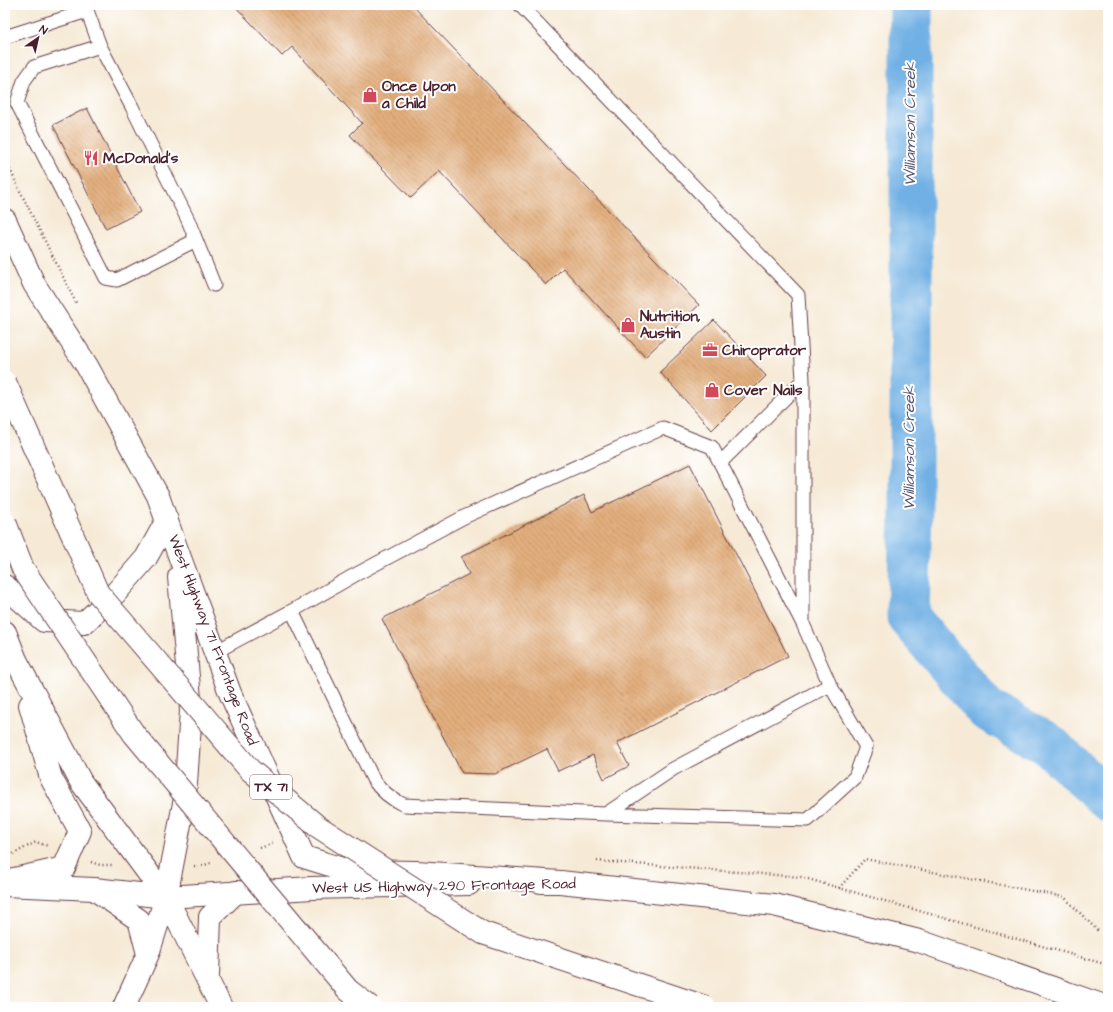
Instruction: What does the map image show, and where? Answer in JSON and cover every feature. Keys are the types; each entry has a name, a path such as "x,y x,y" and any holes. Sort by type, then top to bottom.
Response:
{"main road":[{"name":"West Highway 71 Frontage Road","path":"5,220 34,284 87,366 158,496 230,693 304,857 349,871 416,872 560,882"},
{"path":"5,241 34,284"},
{"name":"TX 71","path":"5,382 98,593 250,770 317,826 483,933 705,1007"},
{"path":"5,586 44,621 84,623 114,596 146,558 167,520"},
{"path":"5,522 23,569 134,734 348,990 370,1007"},
{"path":"124,1007 148,954 166,897 185,798 191,710 176,547"},
{"path":"5,632 16,660 52,778 80,831 64,868 5,881"},
{"path":"16,660 81,782 166,897 221,1007"},
{"name":"West US Highway 290 Frontage Road","path":"5,885 94,889 166,897 312,888 560,882 774,906 919,941 1100,1005"},
{"path":"94,889 138,920 148,954"},
{"path":"208,979 210,917 236,892"}],"lane":[{"path":"520,5 798,295 803,380 803,624"},
{"path":"5,37 86,8 100,46 188,220 214,284"},
{"path":"100,46 34,67 24,81 17,103 106,278 117,280 196,240"},
{"path":"5,211 34,284"},
{"path":"720,463 803,380"},
{"path":"215,652 464,517 663,428 712,447 803,624 830,684 866,747 855,777 808,820 606,814 404,805 392,800 373,779 292,611 304,605"},
{"path":"606,814 673,769 830,684"}],"path":[{"path":"5,158 78,306"},
{"path":"840,888 865,859 1064,898 1100,932"},
{"path":"594,861 801,877 1108,965"}],"building":[{"path":"234,5 412,5 699,305 645,357 563,268 546,285 439,171 411,198 350,135 362,123 292,47 282,56"},
{"name":"McDonald's","path":"87,108 140,212 106,229 53,125"},
{"path":"714,320 766,376 712,430 660,372"},
{"path":"690,464 788,656 617,743 629,766 604,779 593,755 558,771 547,749 495,774 462,773 382,619 469,574 461,557 584,495 592,512"}],"waterway":[{"name":"Williamson Creek","path":"911,5 911,508 908,617 987,710 1048,744 1108,800"}],"place":[{"name":"Once Upon a Child","path":"370,95"},
{"name":"McDonald's","path":"91,158"},
{"name":"Nutrition, Austin","path":"628,325"},
{"name":"Chiroprator","path":"710,350"},
{"name":"Cover Nails","path":"712,390"}]}
